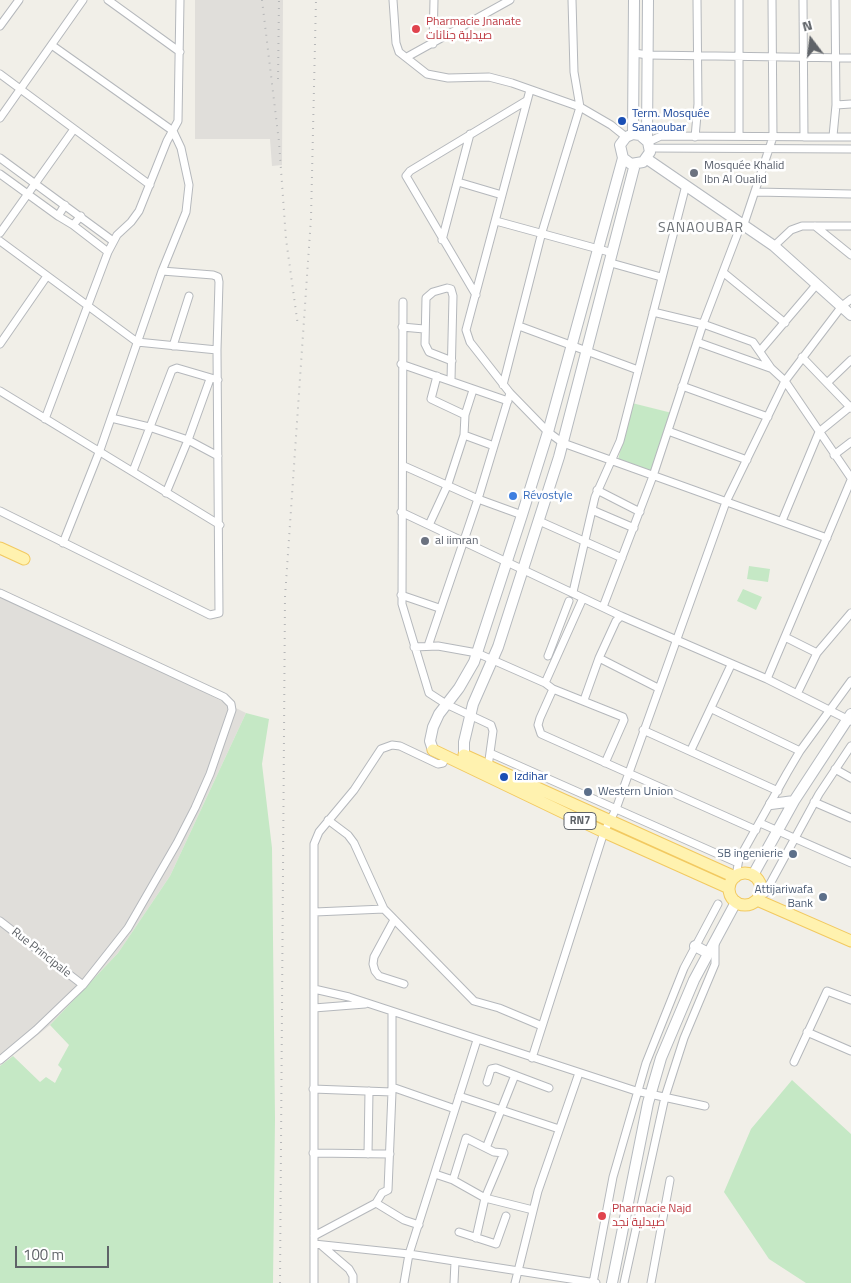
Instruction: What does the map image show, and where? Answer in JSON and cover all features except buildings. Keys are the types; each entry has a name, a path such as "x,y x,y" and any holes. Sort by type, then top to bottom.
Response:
{"main road":[{"path":"629,136 634,53 634,0"},
{"path":"647,159 648,0"},
{"path":"433,750 430,741 433,727 446,704 465,680 477,653 548,432 623,158 620,145 629,136 640,135 648,143"},
{"path":"623,158 635,164 647,159"},
{"path":"647,159 774,246 851,315"},
{"path":"464,755 464,742 474,698 493,660 563,443 635,164"},
{"path":"0,548 22,562 0,556"},
{"path":"753,875 794,801 850,718"},
{"name":"RN7","path":"433,750 604,832 729,888"},
{"name":"RN7","path":"464,755 736,876"},
{"path":"771,804 794,801"},
{"path":"746,873 753,875 760,882 761,895 747,905 736,902 731,897 729,888 736,876 746,873"},
{"path":"761,895 851,933"},
{"path":"761,895 851,941"},
{"path":"612,1283 650,1094 675,1020 715,939 736,902"},
{"path":"695,946 708,953"}],"street":[{"path":"0,26 19,0"},
{"path":"0,118 53,46 83,0"},
{"path":"108,0 180,52"},
{"path":"45,419 108,252 113,241 136,216 179,114 180,0"},
{"path":"393,0 396,43 399,52 427,74 455,78 490,77 580,107 629,136"},
{"path":"433,44 434,0"},
{"path":"407,57 509,0"},
{"path":"503,385 542,232 580,107 574,72 572,0"},
{"path":"695,137 698,104 696,54 697,0"},
{"path":"739,0 739,136"},
{"path":"603,607 653,476 703,324 756,192 771,148 773,137 770,56 772,0"},
{"path":"803,0 804,137"},
{"path":"833,136 836,104 835,0"},
{"path":"53,46 173,131 179,141 187,169 189,195 186,212 162,271 112,418 63,543"},
{"path":"634,53 648,55 696,54 851,58"},
{"path":"0,74 150,185"},
{"path":"530,90 466,330 470,342 510,393 548,432 563,443 827,538"},
{"path":"476,295 406,176 410,171 526,101"},
{"path":"836,104 851,104"},
{"path":"0,233 74,129"},
{"path":"442,240 470,134"},
{"path":"648,143 661,136 851,137"},
{"path":"648,143 851,149"},
{"path":"0,158 113,241"},
{"path":"0,174 108,252"},
{"path":"458,182 502,195"},
{"path":"573,592 598,490 620,442 686,185"},
{"path":"756,192 851,194"},
{"path":"58,216 65,205"},
{"path":"73,226 81,216"},
{"path":"496,221 597,248 612,258 661,278"},
{"path":"815,226 850,254"},
{"path":"774,246 795,227 851,226"},
{"path":"0,241 137,342 217,350"},
{"path":"0,511 213,616 220,611 218,277 162,271"},
{"path":"724,273 785,323"},
{"path":"0,344 47,276"},
{"path":"760,351 818,284"},
{"path":"451,380 452,361 452,292 447,288 434,292 426,298 424,329 426,349 452,361"},
{"path":"173,346 189,296"},
{"path":"532,1058 604,832 616,809 675,639 726,502 785,381 842,306 851,299"},
{"path":"403,302 401,364 404,466 401,512 402,595 414,647 427,690 446,704 489,722 492,728 488,767"},
{"path":"653,312 703,324 753,342 771,368 785,381 851,479 767,679"},
{"path":"452,326 466,330"},
{"path":"519,326 638,370"},
{"path":"402,327 424,329"},
{"path":"697,342 771,368"},
{"path":"782,521 819,432 851,407 802,357"},
{"path":"827,383 851,360"},
{"path":"401,364 508,401"},
{"path":"133,470 172,370 177,368 218,380"},
{"path":"437,376 432,398 465,414"},
{"path":"166,493 210,379"},
{"path":"682,386 768,418"},
{"path":"429,525 448,484 464,435 465,414 473,390"},
{"path":"0,391 133,470 166,493 220,525"},
{"path":"428,646 439,608 478,499 510,393"},
{"path":"112,418 149,427 188,440 218,456"},
{"path":"668,432 747,460"},
{"path":"464,435 494,446"},
{"path":"834,455 851,442"},
{"path":"404,466 478,499 522,515"},
{"path":"598,490 640,512"},
{"path":"592,510 634,528"},
{"path":"401,512 508,560 621,616 731,666 767,679 850,718"},
{"path":"539,521 622,558"},
{"path":"0,593 224,697 232,707 210,774 178,843 128,928 83,985 36,1030 0,1060"},
{"path":"402,595 439,608"},
{"path":"545,683 583,598"},
{"path":"548,656 569,601"},
{"path":"798,694 817,653 851,612"},
{"path":"584,700 599,658 616,621 621,616"},
{"path":"560,625 568,629"},
{"path":"785,637 817,653"},
{"path":"414,647 428,646 477,653 624,717 605,763"},
{"path":"599,658 658,688"},
{"path":"691,750 731,666"},
{"path":"736,876 738,863 800,751 851,681"},
{"path":"554,688 540,718 539,730 546,736 756,830"},
{"path":"712,709 800,751"},
{"path":"643,730 691,750 778,791"},
{"path":"314,1283 316,1241 313,1152 314,844 316,837 328,820 354,790 375,754 384,747 400,746 437,764 443,763 446,756"},
{"path":"761,895 814,802 851,746"},
{"path":"490,753 738,863"},
{"path":"835,769 851,778"},
{"path":"814,802 851,818"},
{"path":"328,820 348,835 354,843 384,909 474,1001 499,1008 542,1026"},
{"path":"760,823 851,863"},
{"path":"316,1241 594,1283 613,1178 636,1091 662,1021 695,946 718,904"},
{"path":"315,912 384,909"},
{"path":"394,920 374,957 373,967 379,976 404,984"},
{"name":"Rue Principale","path":"0,921 83,985"},
{"path":"624,1283 665,1097 684,1038 715,964 715,939"},
{"path":"314,989 392,1012 636,1091 705,1106"},
{"path":"794,1062 827,990 851,1000"},
{"path":"314,1008 366,1004"},
{"path":"316,1241 376,1203 382,1193 388,1190 392,1090 392,1012"},
{"path":"807,1032 851,1051"},
{"path":"404,1283 409,1254 477,1040"},
{"path":"487,1082 494,1068 549,1088"},
{"path":"515,1283 516,1271 533,1210 579,1073"},
{"path":"486,1148 515,1075"},
{"path":"313,1089 392,1090 456,1109"},
{"path":"368,1154 369,1091"},
{"path":"460,1096 559,1129"},
{"path":"453,1180 466,1138 486,1148 504,1153 486,1198 476,1238"},
{"path":"313,1152 390,1154"},
{"path":"435,1174 453,1180 486,1198 533,1210"},
{"path":"650,1283 670,1180"},
{"path":"376,1203 404,1220 419,1225"},
{"path":"459,1232 497,1243 506,1216"},
{"path":"316,1241 349,1269 353,1276 353,1283"},
{"path":"454,1283 455,1262"}],"shaded area":[{"path":"195,0 283,0 282,165 272,166 270,139 195,139"},
{"path":"0,592 246,713 170,876 118,953 50,1025 0,1066"}],"green space":[{"path":"632,403 672,413 651,475 618,460"},
{"path":"749,566 770,569 768,582 747,579"},
{"path":"743,589 762,597 756,610 737,601"},
{"path":"246,713 269,719 262,764 272,848 275,1119 273,1283 0,1283 0,1066 13,1056 40,1082 46,1077 55,1083 62,1069 58,1065 69,1045 50,1025 118,953 170,876"},
{"path":"792,1080 851,1134 851,1283 806,1283 769,1259 724,1192 751,1129"}],"railway":[{"path":"262,0 279,142 286,239 298,326"},
{"path":"278,79 279,0"},
{"path":"280,1283 285,597 311,218 316,0"}],"place":[{"name":"Pharmacie Jnanate صيدلية جنانات","path":"416,29"},
{"name":"Term. Mosquée Sanaoubar","path":"622,121"},
{"name":"Mosquée Khalid Ibn Al Oualid","path":"694,173"},
{"name":"Révostyle","path":"513,496"},
{"name":"al iimran","path":"425,541"},
{"name":"Izdihar","path":"504,777"},
{"name":"Western Union","path":"588,792"},
{"name":"SB ingenierie","path":"793,854"},
{"name":"Attijariwafa Bank","path":"823,897"},
{"name":"Pharmacie Najd صيدلية نجد","path":"602,1216"}],"district":[{"name":"SANAOUBAR","path":"701,229"}]}
